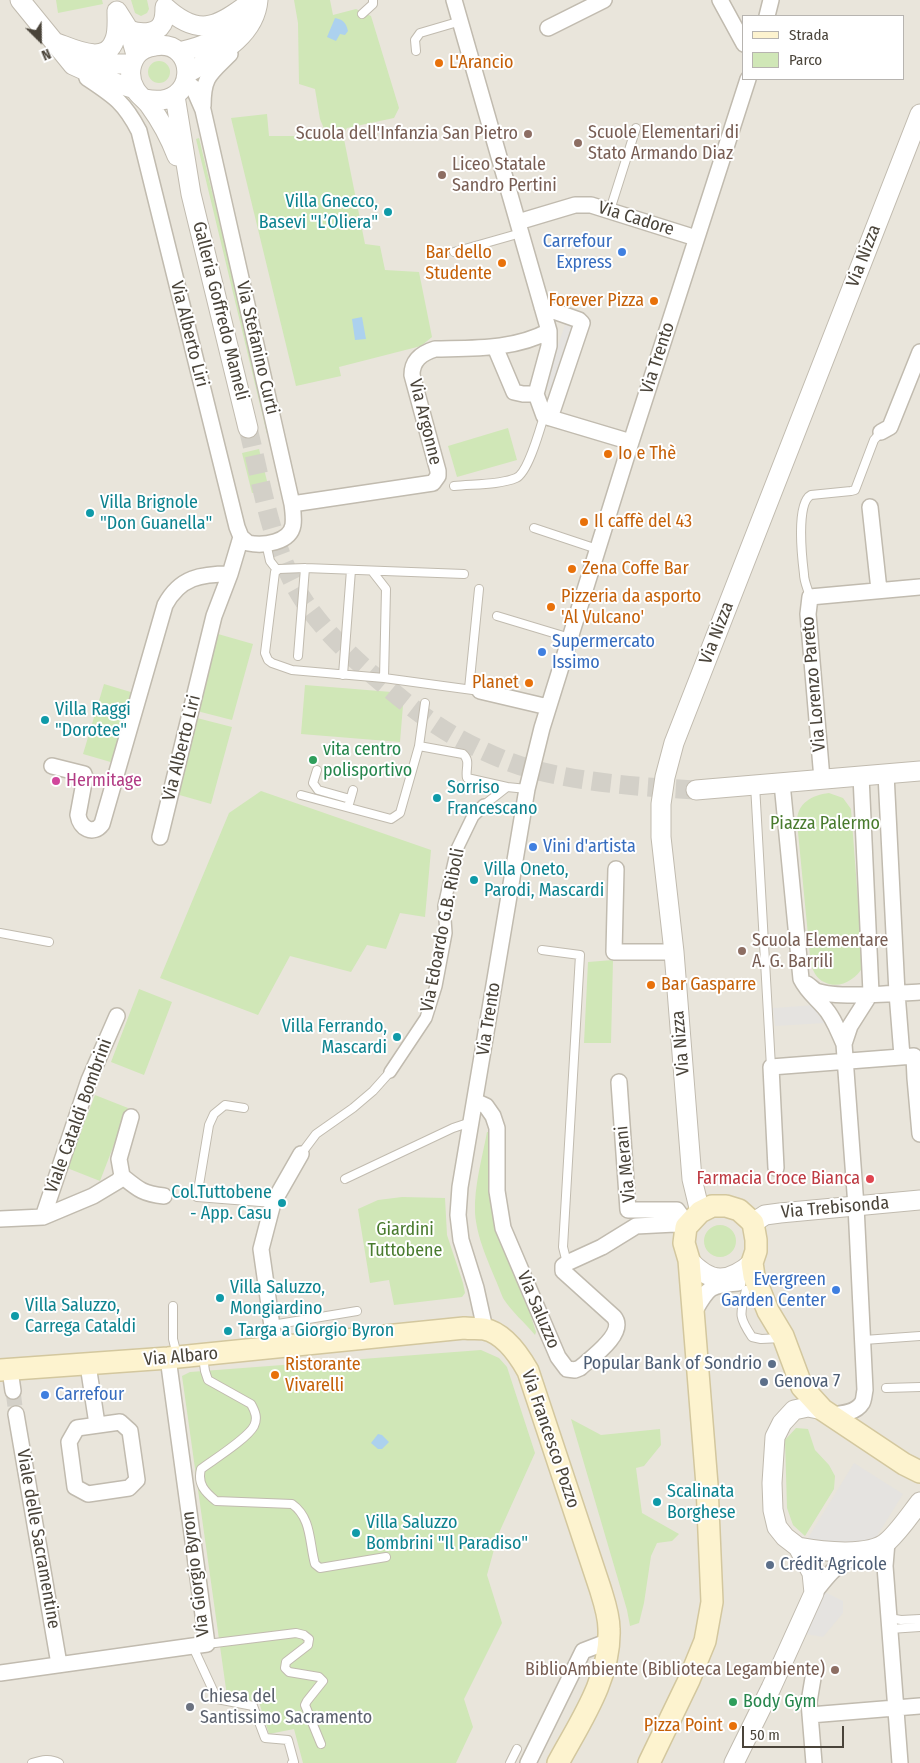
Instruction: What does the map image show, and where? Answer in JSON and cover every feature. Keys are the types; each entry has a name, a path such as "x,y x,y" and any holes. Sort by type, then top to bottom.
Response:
{"main road":[{"path":"649,1763 706,1641 712,1602 706,1479 689,1260 684,1243 691,1222 712,1206 726,1206 739,1210 753,1223 756,1240 756,1251 752,1263 754,1276 768,1311 784,1338 802,1387 827,1412 904,1464 920,1472"},
{"path":"275,1347 464,1328 486,1329"},
{"name":"Via Francesco Pozzo","path":"486,1329 503,1339 518,1353 528,1371 607,1614 609,1641 598,1687 558,1763"},
{"name":"Via Albaro","path":"5,1370 173,1358 275,1347"}],"street":[{"path":"20,0 63,53 106,80 155,101 164,100 230,47 239,37 253,6"},
{"path":"454,0 549,331 549,346 529,394"},
{"path":"548,28 604,0"},
{"path":"720,0 742,40"},
{"path":"767,15 771,0"},
{"path":"165,4 186,23 201,26 219,23 253,6"},
{"path":"129,30 139,33 157,29 163,22 165,4"},
{"path":"165,4 174,49 184,60 183,84 191,194"},
{"path":"63,53 102,53 108,49 116,38 115,6"},
{"path":"115,6 129,30 134,60 130,75 140,94 166,130 191,194"},
{"path":"63,53 98,64 134,60 146,47 159,45 174,49 210,43 224,35 253,6"},
{"name":"Via Stefanino Curti","path":"203,110 203,88 212,70 247,37 253,6"},
{"name":"Via Alberto Liri","path":"63,53 84,76 112,94 122,103 130,112 139,131"},
{"name":"Via Trento","path":"486,1329 461,1240 458,1215 460,1188 527,789 548,707 597,549 748,80"},
{"name":"Via Stefanino Curti","path":"183,84 193,86 203,110 292,504 294,519 292,530 285,537 266,543"},
{"name":"Via Alberto Liri","path":"140,94 138,110 139,131 241,537 230,574 214,616 160,836"},
{"name":"Via Nizza","path":"691,1222 692,1180 674,952 662,856 660,821 665,777 674,743 920,114"},
{"name":"Galleria Goffredo Mameli","path":"191,194 248,428"},
{"name":"Via Cadore","path":"520,228 581,204 610,210 696,238"},
{"path":"542,307 579,320 582,324 547,417"},
{"path":"549,331 536,338 495,347 514,392 529,394 547,417 631,442"},
{"name":"Via Argonne","path":"292,504 433,483 438,476 438,471 412,375 413,365 420,355 435,349 495,347"},
{"path":"882,432 890,426 920,352"},
{"path":"870,507 879,590"},
{"path":"241,537 248,543 266,543"},
{"path":"52,766 84,774 78,815 80,824 87,829 97,829 100,827 165,605 173,592 192,578 210,574 230,574"},
{"name":"Via Lorenzo Pareto","path":"822,779 808,614 810,597 920,587"},
{"path":"475,690 548,707"},
{"path":"696,790 920,771"},
{"path":"886,774 902,1056"},
{"path":"844,1044 850,1026 872,994 861,776"},
{"path":"782,783 801,979 806,989 824,1006 830,1015 844,1044 867,1395 845,1414 808,1407 794,1410"},
{"name":"Via Edoardo G.B. Riboli","path":"390,1072 426,1018 436,986 446,933 444,906 457,849 473,816 484,805"},
{"path":"616,869 614,952 674,952"},
{"path":"801,979 815,990 828,993 920,992"},
{"name":"Viale Cataldi Bombrini","path":"43,1217 89,1080 117,1016"},
{"path":"776,1168 771,1067 914,1056 920,1134"},
{"name":"Via Merani","path":"619,1082 628,1210 678,1210 691,1222"},
{"name":"Via Saluzzo","path":"475,1101 486,1106 493,1116 497,1128 497,1191 503,1228 558,1357 567,1369 575,1370 580,1368 616,1334 618,1324 614,1317 565,1267"},
{"path":"131,1117 119,1159 122,1176 140,1191 164,1196"},
{"name":"Via Edoardo G.B. Riboli","path":"275,1347 261,1250 273,1203 301,1154"},
{"name":"Viale Cataldi Bombrini","path":"0,1220 43,1217 93,1196 118,1181 122,1176"},
{"name":"Via Trebisonda","path":"753,1223 765,1215 772,1214 920,1200"},
{"path":"565,1267 636,1226 691,1222"},
{"path":"689,1260 698,1271 730,1282 768,1311"},
{"path":"692,1307 709,1289 730,1282 752,1263"},
{"path":"692,1307 704,1277 730,1282"},
{"name":"Via Giorgio Byron","path":"0,1673 200,1646 173,1358"},
{"path":"88,1365 97,1424"},
{"path":"5,1370 13,1391"},
{"path":"802,1387 794,1410 782,1423 775,1437 772,1483 773,1510 777,1527 785,1537 798,1547 810,1569 814,1582 814,1593"},
{"name":"Viale delle Sacramentine","path":"16,1414 59,1664"},
{"path":"120,1422 130,1431 137,1480 129,1488 88,1494 75,1487 68,1442 77,1428 97,1424 120,1422"},
{"path":"798,1547 833,1552 872,1549 887,1542 920,1502"},
{"path":"887,1542 885,1566 900,1763"},
{"path":"734,1763 771,1688 814,1593 838,1565 850,1559 876,1561 885,1566"},
{"path":"528,1763 582,1651 609,1641"},
{"path":"813,1678 809,1702 814,1763"},
{"path":"810,1715 920,1706"}],"lane":[{"path":"362,14 373,4 373,0"},
{"path":"416,51 415,40 420,33 461,22"},
{"path":"610,210 636,128"},
{"path":"454,252 520,228"},
{"path":"454,486 503,482 517,478 522,473 547,417"},
{"path":"810,597 804,576 802,549 802,516 806,499 811,495 851,492 855,490 874,440 882,432"},
{"path":"534,528 597,549"},
{"path":"266,543 270,560 277,570 265,653 272,663 292,670 384,678 475,690 479,589"},
{"path":"277,570 306,568 464,574"},
{"path":"298,656 306,568"},
{"path":"343,674 351,570"},
{"path":"372,571 386,589 384,678"},
{"path":"497,616 570,638"},
{"path":"301,795 391,819 396,817 400,813 419,746 425,703"},
{"path":"419,746 463,754 467,757 468,761 467,778 507,787 527,789"},
{"path":"317,770 313,783 318,790 350,799"},
{"path":"755,785 771,1067"},
{"name":"Via Edoardo G.B. Riboli","path":"484,805 507,787"},
{"path":"348,808 353,790"},
{"path":"0,933 48,942"},
{"path":"542,950 580,956 563,1247 565,1267"},
{"name":"Via Edoardo G.B. Riboli","path":"301,1154 316,1134 360,1103 390,1072"},
{"path":"244,1108 225,1105 214,1114 209,1125 197,1197 273,1203"},
{"path":"345,1179 453,1128 471,1122"},
{"path":"730,1282 742,1322 752,1337 761,1339 784,1338"},
{"path":"173,1306 173,1358"},
{"path":"272,1325 356,1311"},
{"path":"864,1340 920,1336"},
{"path":"203,1355 204,1371 208,1380 251,1404 255,1410 256,1420 248,1434 201,1469 199,1476 201,1485 207,1494 216,1501 292,1504 298,1508 304,1518 311,1537 315,1564 320,1568 386,1557"},
{"path":"886,1388 920,1387"},
{"path":"889,1623 920,1619"},
{"path":"889,1623 920,1627"},
{"path":"292,1763 294,1762 288,1740 265,1738 253,1706 217,1699 200,1646 296,1633 304,1635 309,1639 308,1645 286,1662 285,1668 289,1672 319,1676 323,1681 305,1705 321,1744"},
{"path":"510,1763 517,1749"},
{"path":"32,1763 43,1760 53,1760 59,1763"}],"shaded area":[{"path":"0,0 920,0 920,1763 0,1763"},
{"path":"565,325 574,328 552,391 543,388"},
{"path":"817,1005 817,1014 824,1014 825,1023 775,1026 773,1008"},
{"path":"854,1463 903,1494 872,1544 819,1547 808,1538"},
{"path":"823,1591 843,1601 843,1613 823,1637 805,1634"}],"green space":[{"path":"56,0 102,0 103,4 58,13"},
{"path":"131,0 147,0 149,9 147,13 141,16 135,13"},
{"path":"294,0 330,0 333,15 356,9 371,16 399,108 394,118 347,128 343,134 365,244 380,246 385,270 419,272 432,337 421,346 339,367 341,376 296,386 231,118 267,114 269,136 327,136 320,119 315,89 299,84 298,23"},
{"path":"159,61 169,68 170,72 163,82 159,83 149,76 148,72 155,62"},
{"path":"199,138 270,432 267,434 196,139"},
{"path":"508,428 517,460 457,477 448,446"},
{"path":"259,449 269,489 252,493 242,453"},
{"path":"218,634 253,644 232,720 197,711"},
{"path":"104,684 134,693 114,763 83,754"},
{"path":"305,685 404,693 400,742 301,734"},
{"path":"197,718 232,727 211,804 176,794"},
{"path":"261,791 431,850 425,917 400,913 386,949 367,945 351,972 290,956 258,1015 160,978 229,813"},
{"name":"Piazza Palermo","path":"829,793 843,798 851,809 863,967 851,980 835,985 819,979 811,966 797,822 800,810 807,801"},
{"path":"613,960 611,1043 584,1043 588,962"},
{"path":"139,989 172,1002 144,1075 111,1062"},
{"path":"95,1095 128,1108 100,1181 67,1168"},
{"path":"487,1132 492,1132 491,1192 536,1332 535,1335 503,1298 486,1256 476,1224 476,1193"},
{"name":"Giardini Tuttobene","path":"402,1197 445,1198 447,1235 463,1283 465,1293 462,1297 394,1305 389,1280 370,1283 358,1209 378,1200"},
{"path":"720,1225 726,1226 731,1230 735,1235 735,1247 731,1252 726,1256 720,1257 714,1256 709,1252 705,1247 704,1241 705,1235 709,1230 714,1226"},
{"path":"481,1350 499,1358 507,1367 535,1453 498,1535 487,1575 502,1623 464,1699 473,1727 456,1763 303,1763 294,1729 269,1734 259,1702 227,1696 182,1376 190,1372"},
{"path":"571,1419 601,1435 660,1429 661,1445 644,1466 636,1468 642,1513 679,1534 672,1541 657,1543 651,1556 639,1623 630,1626 627,1610"},
{"path":"796,1428 808,1429 815,1450 829,1465 835,1476 834,1489 805,1536 793,1525 787,1508 785,1440"}],"water":[{"path":"335,18 344,22 348,31 345,35 340,34 336,41 327,37"},
{"path":"362,317 366,339 355,340 352,319"},
{"path":"378,1434 382,1435 389,1442 382,1449 378,1449 371,1443"}],"tunnel":[{"path":"248,428 275,539 296,588 313,614 344,649 399,697 422,715 458,738 493,755 531,769 592,781 696,790"},
{"path":"13,1391 16,1414"}],"place":[{"name":"L'Arancio","path":"439,63"},
{"name":"Scuola dell'Infanzia San Pietro","path":"528,134"},
{"name":"Scuole Elementari di Stato Armando Diaz","path":"578,143"},
{"name":"Liceo Statale Sandro Pertini","path":"442,175"},
{"name":"Villa Gnecco, Basevi \"L’Oliera\"","path":"388,212"},
{"name":"Carrefour Express","path":"622,252"},
{"name":"Bar dello Studente","path":"502,263"},
{"name":"Forever Pizza","path":"654,301"},
{"name":"Io e Thè","path":"608,454"},
{"name":"Villa Brignole \"Don Guanella\"","path":"90,513"},
{"name":"Il caffè del 43","path":"584,522"},
{"name":"Zena Coffe Bar","path":"572,569"},
{"name":"Pizzeria da asporto 'Al Vulcano'","path":"551,607"},
{"name":"Supermercato Issimo","path":"542,652"},
{"name":"Planet","path":"529,683"},
{"name":"Villa Raggi \"Dorotee\"","path":"45,720"},
{"name":"vita centro polisportivo","path":"313,760"},
{"name":"Hermitage","path":"56,781"},
{"name":"Sorriso Francescano","path":"437,798"},
{"name":"Vini d'artista","path":"533,847"},
{"name":"Villa Oneto, Parodi, Mascardi","path":"474,880"},
{"name":"Scuola Elementare A. G. Barrili","path":"742,951"},
{"name":"Bar Gasparre","path":"651,985"},
{"name":"Villa Ferrando, Mascardi","path":"397,1037"},
{"name":"Farmacia Croce Bianca","path":"870,1179"},
{"name":"Col.Tuttobene - App. Casu","path":"282,1203"},
{"name":"Evergreen Garden Center","path":"836,1290"},
{"name":"Villa Saluzzo, Mongiardino","path":"220,1298"},
{"name":"Villa Saluzzo, Carrega Cataldi","path":"15,1316"},
{"name":"Targa a Giorgio Byron","path":"228,1331"},
{"name":"Popular Bank of Sondrio","path":"772,1364"},
{"name":"Ristorante Vivarelli","path":"275,1375"},
{"name":"Genova 7","path":"764,1382"},
{"name":"Carrefour","path":"45,1395"},
{"name":"Scalinata Borghese","path":"657,1502"},
{"name":"Villa Saluzzo Bombrini \"Il Paradiso\"","path":"356,1533"},
{"name":"Crédit Agricole","path":"770,1565"},
{"name":"BiblioAmbiente (Biblioteca Legambiente)","path":"835,1670"},
{"name":"Body Gym","path":"733,1702"},
{"name":"Chiesa del Santissimo Sacramento","path":"190,1707"},
{"name":"Pizza Point","path":"733,1726"}]}
